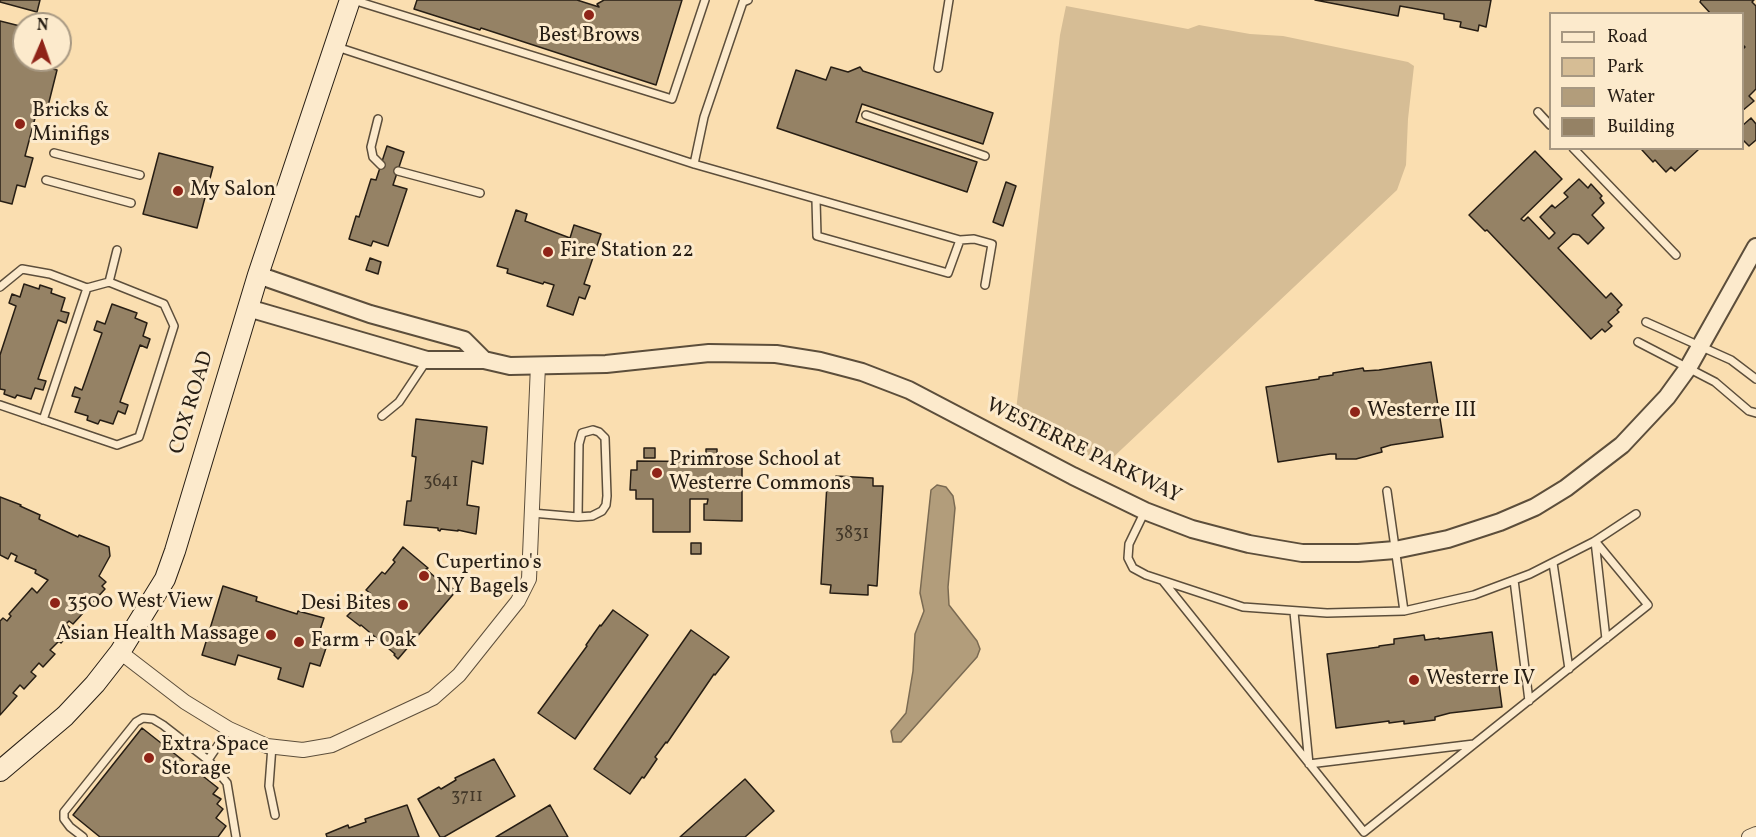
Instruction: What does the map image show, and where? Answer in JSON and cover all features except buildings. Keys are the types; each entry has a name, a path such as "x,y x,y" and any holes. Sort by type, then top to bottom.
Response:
{"main road":[{"name":"COX ROAD","path":"0,771 65,716 95,684 120,652 165,579 258,275 351,0"}],"street":[{"name":"WESTERRE PARKWAY","path":"248,308 428,360 484,360 510,366 538,366 606,364 709,353 776,354 820,361 862,372 909,390 1073,477 1145,511 1192,529 1249,544 1302,553 1358,554 1395,550 1448,539 1500,522 1535,507 1566,488 1622,445 1667,397 1689,368 1756,247"},
{"path":"258,275 370,314 464,340 484,360"},
{"path":"120,652 185,702 228,729 272,746 303,750 332,744 433,698 459,675 518,601 526,587 531,566 538,366"},
{"path":"1749,837 1756,834"}],"lane":[{"path":"351,0 672,99 705,0"},
{"path":"694,164 704,117 744,2 748,0"},
{"path":"939,68 949,0"},
{"path":"335,46 694,164 960,240 974,239 992,244 985,285"},
{"path":"1538,111 1549,123"},
{"path":"866,115 985,156"},
{"path":"378,118 371,147 373,157 381,165"},
{"path":"1575,150 1676,255"},
{"path":"54,153 140,174"},
{"path":"398,171 480,194"},
{"path":"46,180 131,203"},
{"path":"816,200 817,236 948,273 960,240"},
{"path":"109,282 117,250"},
{"path":"0,286 22,269 50,274 87,288 109,282 164,304 174,326 139,436 117,445 0,405"},
{"path":"43,420 87,288"},
{"path":"1646,322 1731,360 1756,379"},
{"path":"1638,342 1715,382 1749,411 1756,412"},
{"path":"382,416 399,402 428,360"},
{"path":"532,513 578,517 597,514 606,506 605,438 599,432 592,430 582,433 579,444 578,517"},
{"path":"1387,492 1404,611"},
{"path":"1145,511 1130,544 1128,558 1133,568 1146,575 1243,607 1294,612 1404,611 1474,596 1514,580 1595,541 1636,514"},
{"path":"1163,581 1364,832 1648,605 1595,541"},
{"path":"1595,541 1606,639"},
{"path":"1553,562 1569,669"},
{"path":"1514,580 1529,701"},
{"path":"1294,612 1309,764"},
{"path":"83,837 70,827 64,819 64,812 136,722 143,718 153,719 208,760 227,783 236,837"},
{"path":"208,760 228,729"},
{"path":"1309,764 1475,744"},
{"path":"272,746 269,786 275,815"}],"green space":[{"path":"1066,6 1188,29 1199,25 1250,34 1283,36 1408,62 1414,66 1406,165 1397,190 1106,464 1015,419 1060,35"}],"water":[{"path":"937,485 946,487 953,496 955,508 948,587 949,605 977,641 980,649 977,657 901,742 893,742 891,731 906,713 913,671 915,634 924,611 920,593 931,490"}],"place":[{"name":"Best Brows","path":"589,15"},
{"name":"Bricks & Minifigs","path":"20,124"},
{"name":"My Salon","path":"178,191"},
{"name":"Fire Station 22","path":"548,252"},
{"name":"Westerre III","path":"1355,412"},
{"name":"Primrose School at Westerre Commons","path":"657,473"},
{"name":"Cupertino's NY Bagels","path":"424,576"},
{"name":"3500 West View","path":"55,603"},
{"name":"Desi Bites","path":"403,605"},
{"name":"Asian Health Massage","path":"271,635"},
{"name":"Farm + Oak","path":"299,642"},
{"name":"Westerre IV","path":"1414,680"},
{"name":"Extra Space Storage","path":"149,758"}]}
